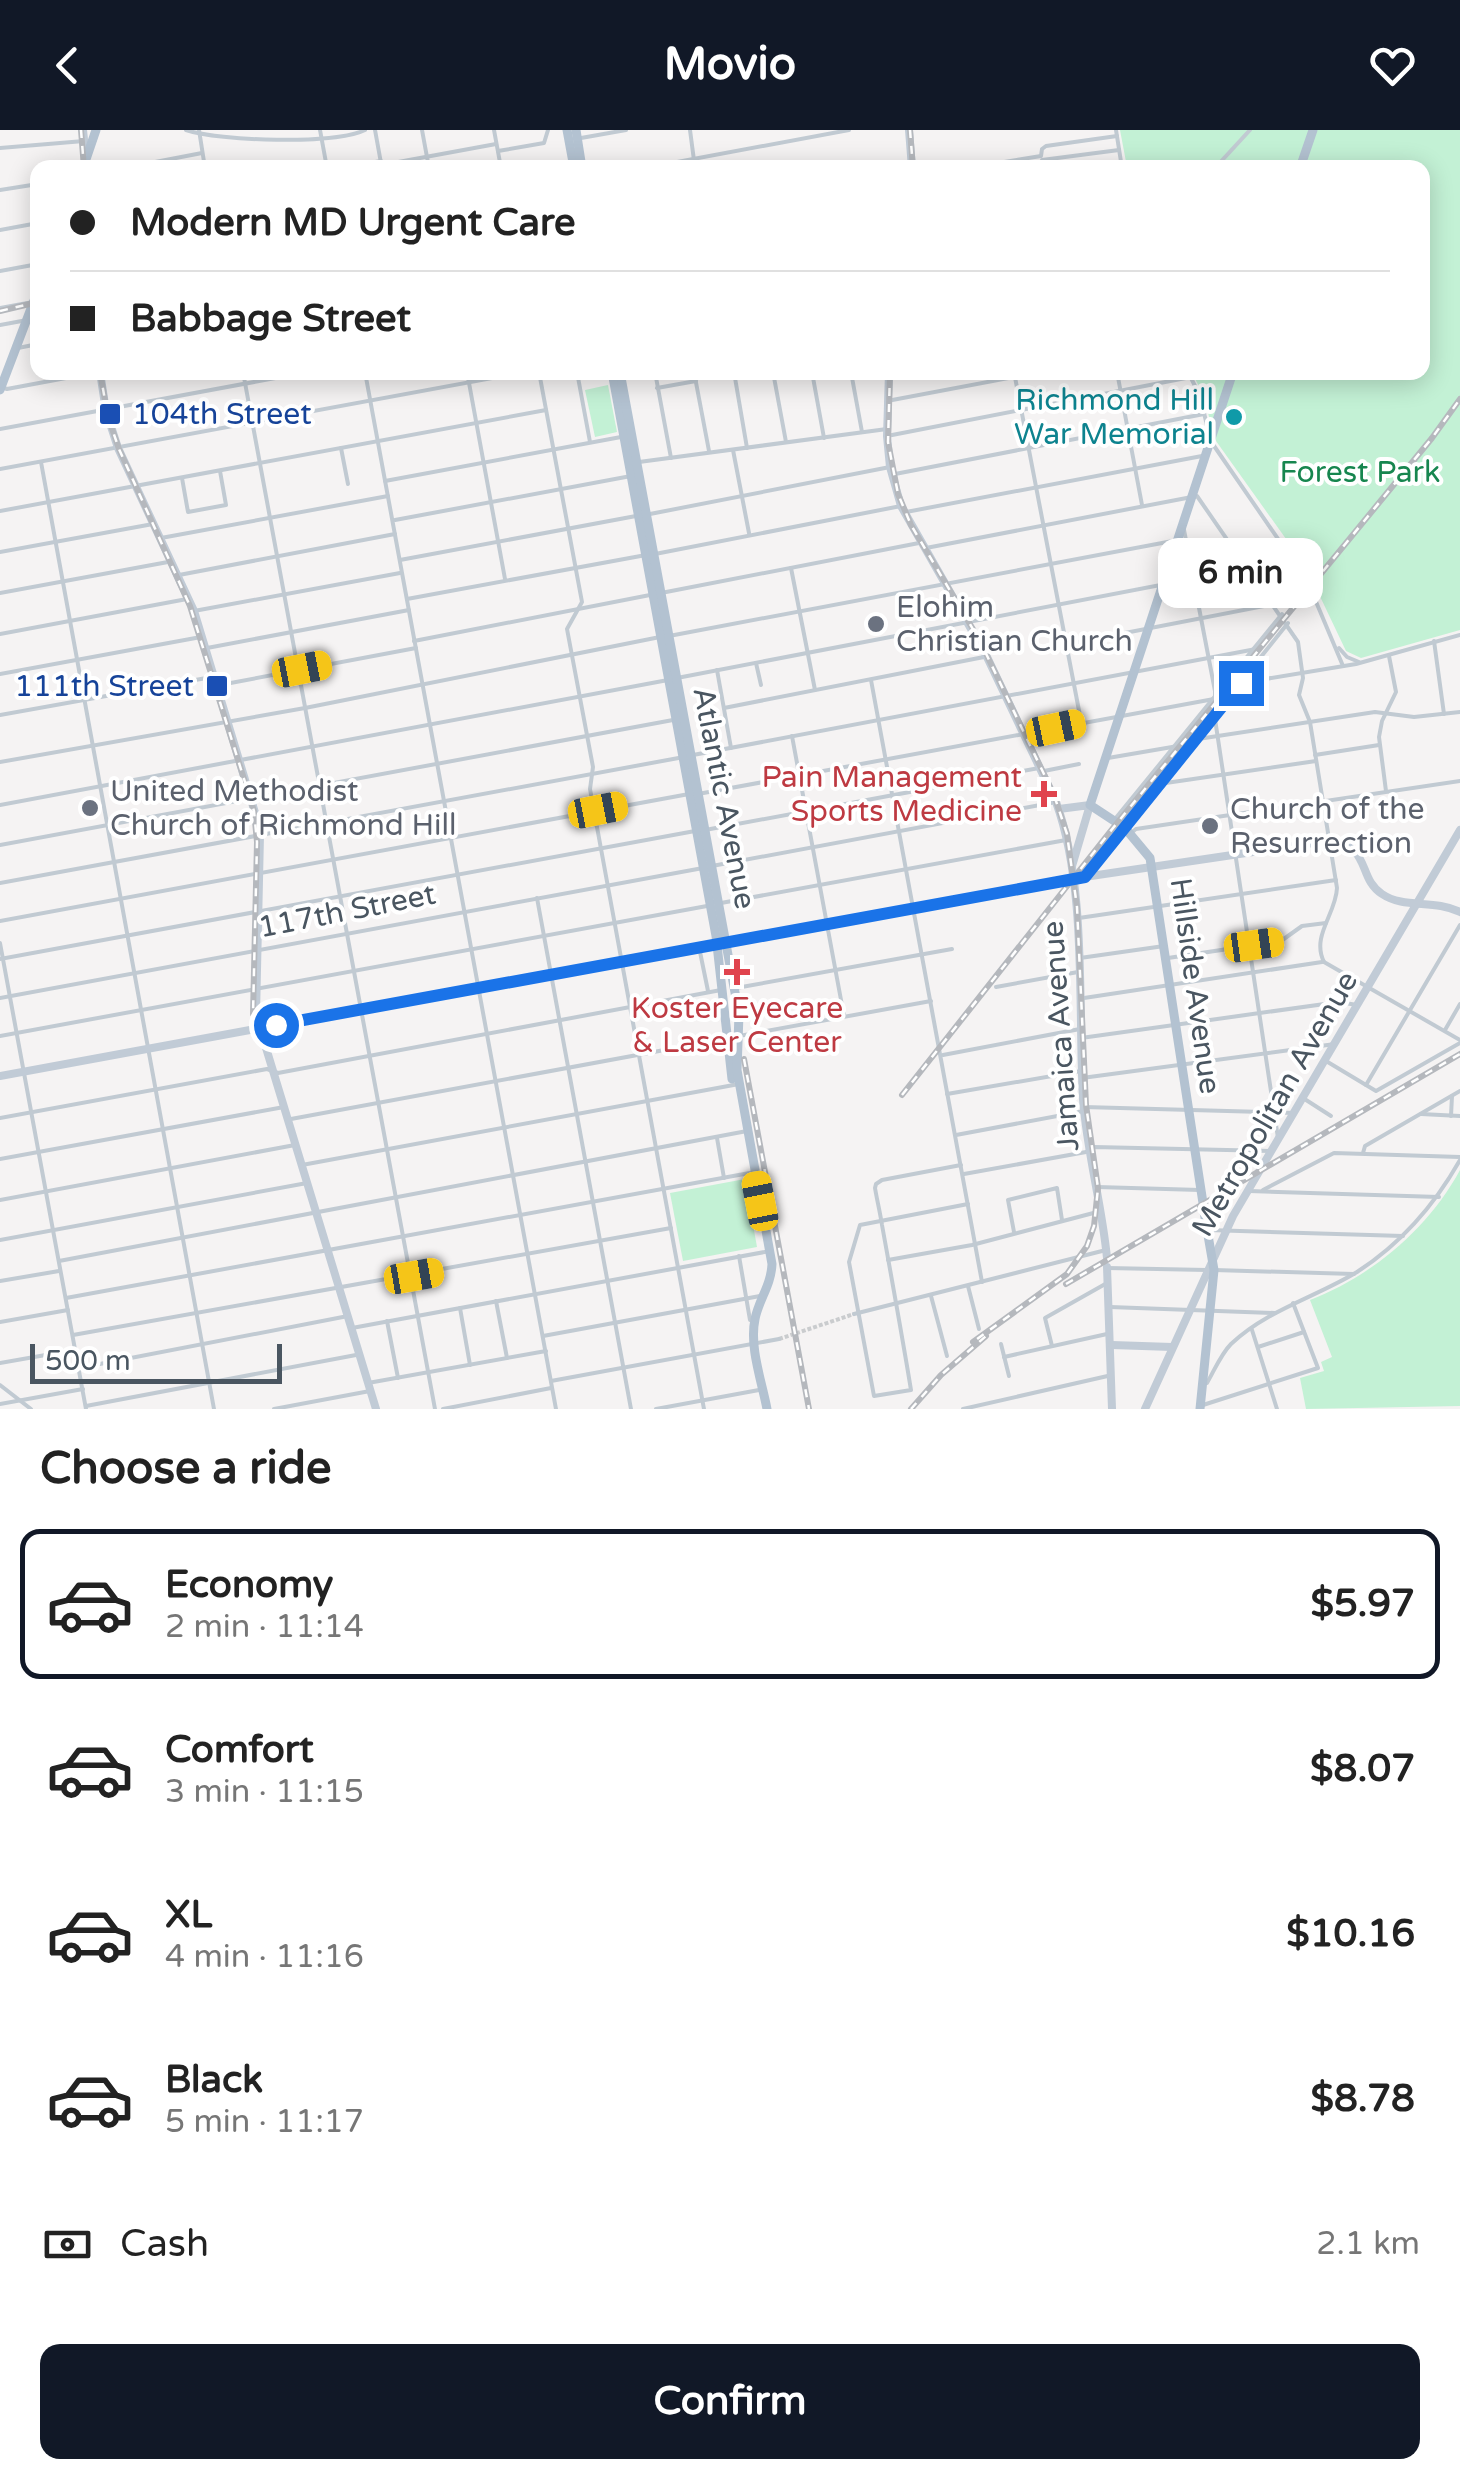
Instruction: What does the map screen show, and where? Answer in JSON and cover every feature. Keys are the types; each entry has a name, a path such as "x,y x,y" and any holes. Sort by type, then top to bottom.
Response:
{"main road":[{"path":"86,160 96,130"},
{"path":"567,130 573,160"},
{"path":"1303,160 1312,130"},
{"path":"576,134 581,160"},
{"path":"0,388 4,366 16,348 30,312"},
{"name":"Atlantic Avenue","path":"613,380 650,554 721,943 734,988 736,1084"},
{"name":"Atlantic Avenue","path":"622,380 637,462 642,515"},
{"path":"1090,806 1162,585 1183,543 1183,526 1230,380"},
{"name":"Atlantic Avenue","path":"672,679 676,719 686,756"},
{"name":"Hillside Avenue","path":"1090,806 1128,830 1146,851 1152,866 1211,1266 1199,1408"},
{"name":"Atlantic Avenue","path":"721,943 726,1039 772,1272 750,1320 765,1409"},
{"name":"Hillside Avenue","path":"1208,1305 1211,1266"},
{"name":"Atlantic Avenue","path":"753,1344 762,1295"}],"street":[{"path":"84,130 85,160"},
{"path":"186,130 221,138 348,137 365,130"},
{"path":"320,130 326,160"},
{"path":"375,130 380,160"},
{"path":"422,130 428,160"},
{"path":"494,130 500,160"},
{"path":"498,151 544,143 548,130"},
{"path":"576,134 626,130"},
{"path":"690,130 694,158"},
{"path":"684,160 849,130"},
{"path":"909,130 911,158"},
{"path":"1222,160 1250,130"},
{"path":"199,132 203,160"},
{"path":"1042,158 1046,146 1116,133 1121,160"},
{"path":"0,148 84,141"},
{"path":"407,160 496,144"},
{"path":"1027,160 1119,150"},
{"path":"166,160 202,153"},
{"path":"0,190 30,185"},
{"path":"0,230 30,225"},
{"path":"0,271 30,265"},
{"path":"0,308 30,303"},
{"path":"0,325 30,319"},
{"path":"16,348 30,345"},
{"path":"0,388 56,380"},
{"path":"100,380 118,448 194,611 251,798 260,835 254,989 260,1028 376,1409"},
{"path":"244,380 434,1409"},
{"path":"0,429 266,380"},
{"path":"366,380 556,1409"},
{"path":"468,380 506,581"},
{"path":"0,469 484,380"},
{"path":"540,380 582,602 566,629"},
{"path":"578,380 590,443"},
{"path":"656,380 671,458"},
{"path":"735,380 748,448"},
{"path":"774,380 786,443"},
{"path":"813,380 824,438"},
{"path":"853,380 862,432"},
{"path":"888,380 890,471 902,510 987,656 1057,806 1072,850"},
{"path":"887,400 989,380"},
{"path":"1015,380 1082,722"},
{"path":"1118,380 1142,507"},
{"path":"637,462 887,432 1168,380"},
{"path":"1192,380 1211,440 1307,582 1343,666"},
{"path":"657,388 696,381 709,453"},
{"path":"0,511 546,410"},
{"path":"400,560 1204,414"},
{"path":"385,481 624,437"},
{"path":"341,448 348,484"},
{"path":"733,450 749,535"},
{"path":"407,599 1206,455"},
{"path":"42,462 214,1409"},
{"path":"182,478 188,512 226,506 220,471"},
{"path":"392,520 631,476"},
{"path":"161,538 388,496"},
{"path":"414,640 1197,496 1298,642 1302,672 1298,695 1310,722 1336,880 1337,898 1319,947 1324,962"},
{"path":"0,552 154,524"},
{"path":"179,575 395,534"},
{"path":"0,762 305,708 945,583 1183,543 1214,699 1278,1139"},
{"path":"0,805 1248,568 1284,544"},
{"path":"0,593 172,561"},
{"path":"792,568 815,690"},
{"path":"194,611 402,572"},
{"path":"0,634 189,598"},
{"path":"1066,644 1274,604"},
{"path":"204,648 409,610"},
{"path":"562,612 587,736 589,784 600,848 704,1409"},
{"path":"1115,819 1282,614"},
{"path":"1085,877 1128,830 1288,623"},
{"path":"1241,683 1364,662 1460,635"},
{"path":"0,674 201,638"},
{"path":"1434,642 1444,714"},
{"path":"1337,646 1347,657 1364,662"},
{"path":"0,715 416,648"},
{"path":"0,883 1256,648"},
{"path":"1386,791 1379,730 1396,692 1389,655"},
{"path":"724,708 987,656"},
{"path":"756,663 761,685"},
{"path":"717,670 731,748"},
{"path":"1238,670 1241,683"},
{"path":"871,680 982,1282"},
{"path":"0,921 1214,699"},
{"path":"1196,739 1387,712 1414,717 1460,712"},
{"path":"0,845 676,719"},
{"path":"792,736 844,1016"},
{"path":"1151,776 1160,784 1380,745"},
{"path":"1105,759 1178,746"},
{"path":"1,959 1079,764"},
{"path":"1128,830 1460,781"},
{"name":"117th Street","path":"0,998 813,847 1057,806 1090,806"},
{"path":"1071,875 1072,850 1090,806"},
{"name":"Metropolitan Avenue","path":"1146,1409 1226,1230 1460,830"},
{"path":"0,1036 1066,840"},
{"path":"0,1076 1071,875 1085,877 1327,840 1349,846 1382,894 1401,902 1433,902 1460,912"},
{"name":"Jamaica Avenue","path":"1071,875 1084,1109 1107,1261 1112,1409"},
{"path":"1076,919 1336,880"},
{"path":"537,898 631,1409"},
{"path":"1166,958 1281,941 1302,926 1326,923"},
{"path":"1366,1086 1460,926"},
{"path":"0,944 86,1407 359,1354"},
{"path":"1078,958 1164,946"},
{"path":"700,947 708,993"},
{"path":"0,1118 267,1069 278,1073 952,948"},
{"path":"1079,999 1324,962 1460,1041 1376,1091 1324,1060"},
{"path":"996,987 1078,972"},
{"path":"288,1120 930,1001"},
{"path":"940,1055 1080,1034 1176,1026 1345,1003 1358,1005"},
{"path":"1345,1003 1348,1022"},
{"path":"1445,1030 1460,1004"},
{"path":"948,1094 1334,1044"},
{"path":"302,1165 736,1084"},
{"path":"1363,1153 1365,1146 1460,1091"},
{"path":"1451,1116 1452,1096"},
{"path":"1303,1098 1331,1116"},
{"path":"0,1159 284,1107"},
{"path":"955,1135 1084,1109 1294,1112"},
{"path":"1421,1114 1460,1116"},
{"path":"59,1261 745,1132"},
{"path":"717,1137 724,1178"},
{"path":"0,1200 296,1145"},
{"path":"963,1174 1090,1150 1271,1152"},
{"path":"1201,1392 1229,1346 1293,1303 1354,1274 1403,1236 1439,1197 1460,1159 1332,1154 1263,1190"},
{"path":"961,1165 877,1182 875,1188 881,1222 888,1260 911,1390 874,1396 849,1262 860,1224 881,1222 968,1204"},
{"path":"66,1298 752,1172"},
{"path":"0,1240 307,1183"},
{"path":"1097,1187 1200,1190"},
{"path":"1014,1232 1008,1200 1057,1188 1062,1220"},
{"path":"1248,1191 1439,1197"},
{"path":"888,1260 976,1244 1100,1211"},
{"path":"73,1336 671,1228"},
{"path":"1207,1230 1403,1236"},
{"path":"352,1328 767,1251"},
{"path":"739,1256 750,1320"},
{"path":"856,1314 982,1282 1107,1261 1354,1274"},
{"path":"0,1281 61,1270"},
{"path":"1332,1273 1340,1282"},
{"path":"1052,1346 1046,1318 1108,1283"},
{"path":"1198,1293 1203,1284 1208,1284"},
{"path":"968,1286 978,1330"},
{"path":"543,1336 762,1295"},
{"path":"930,1296 947,1356"},
{"path":"496,1301 507,1358"},
{"path":"1199,1408 1318,1368 1293,1303"},
{"path":"1110,1307 1190,1309 1208,1305 1276,1313"},
{"path":"460,1308 470,1365"},
{"path":"0,1322 68,1310"},
{"path":"79,1368 348,1316"},
{"path":"387,1322 398,1378"},
{"path":"1252,1330 1276,1409"},
{"path":"1258,1347 1304,1332"},
{"path":"1004,1357 1112,1334"},
{"path":"551,1380 779,1339"},
{"path":"1001,1344 1008,1376"},
{"path":"1112,1346 1172,1347"},
{"path":"0,1364 75,1349"},
{"path":"274,1409 398,1378 546,1351"},
{"path":"1203,1364 1216,1368"},
{"path":"963,1409 1112,1375"},
{"path":"0,1385 31,1409"},
{"path":"443,1409 552,1388"},
{"path":"0,1404 83,1389"},
{"path":"656,1409 761,1389"}],"green space":[{"name":"Forest Park","path":"1120,130 1460,130 1460,630 1361,658 1346,651 1306,567 1216,441 1196,380 1430,380 1430,160 1126,160"},
{"path":"608,385 617,432 595,437 585,390"},
{"path":"1460,1170 1460,1406 1306,1409 1300,1378 1324,1371 1321,1362 1332,1357 1310,1300 1355,1278 1396,1248 1432,1212"},
{"path":"745,1179 757,1247 683,1261 670,1193"}],"tunnel":[{"path":"779,1339 854,1314"}],"railway":[{"path":"81,130 83,160"},
{"path":"910,130 912,160"},
{"path":"0,311 30,304"},
{"path":"101,380 119,449 190,606 254,811 257,842 253,1014"},
{"path":"890,380 888,442 898,494 911,525 980,641 1054,795 1067,834 1077,907 1086,1105 1098,1188 1094,1226 1087,1246 1067,1274 973,1342"},
{"path":"902,1095 1460,399"},
{"path":"1066,1284 1460,1054"},
{"path":"744,1059 809,1409"},
{"path":"911,1409 941,1375 986,1336"}],"place":[{"name":"104th Street","path":"110,414"},
{"name":"Richmond Hill War Memorial","path":"1234,417"},
{"name":"Elohim Christian Church","path":"876,624"},
{"name":"111th Street","path":"217,686"},
{"name":"Pain Management Sports Medicine","path":"1044,794"},
{"name":"United Methodist Church of Richmond Hill","path":"90,808"},
{"name":"Church of the Resurrection","path":"1210,826"},
{"name":"Koster Eyecare & Laser Center","path":"737,972"}],"route":[{"path":"276,1025 1085,877 1241,683"}]}
